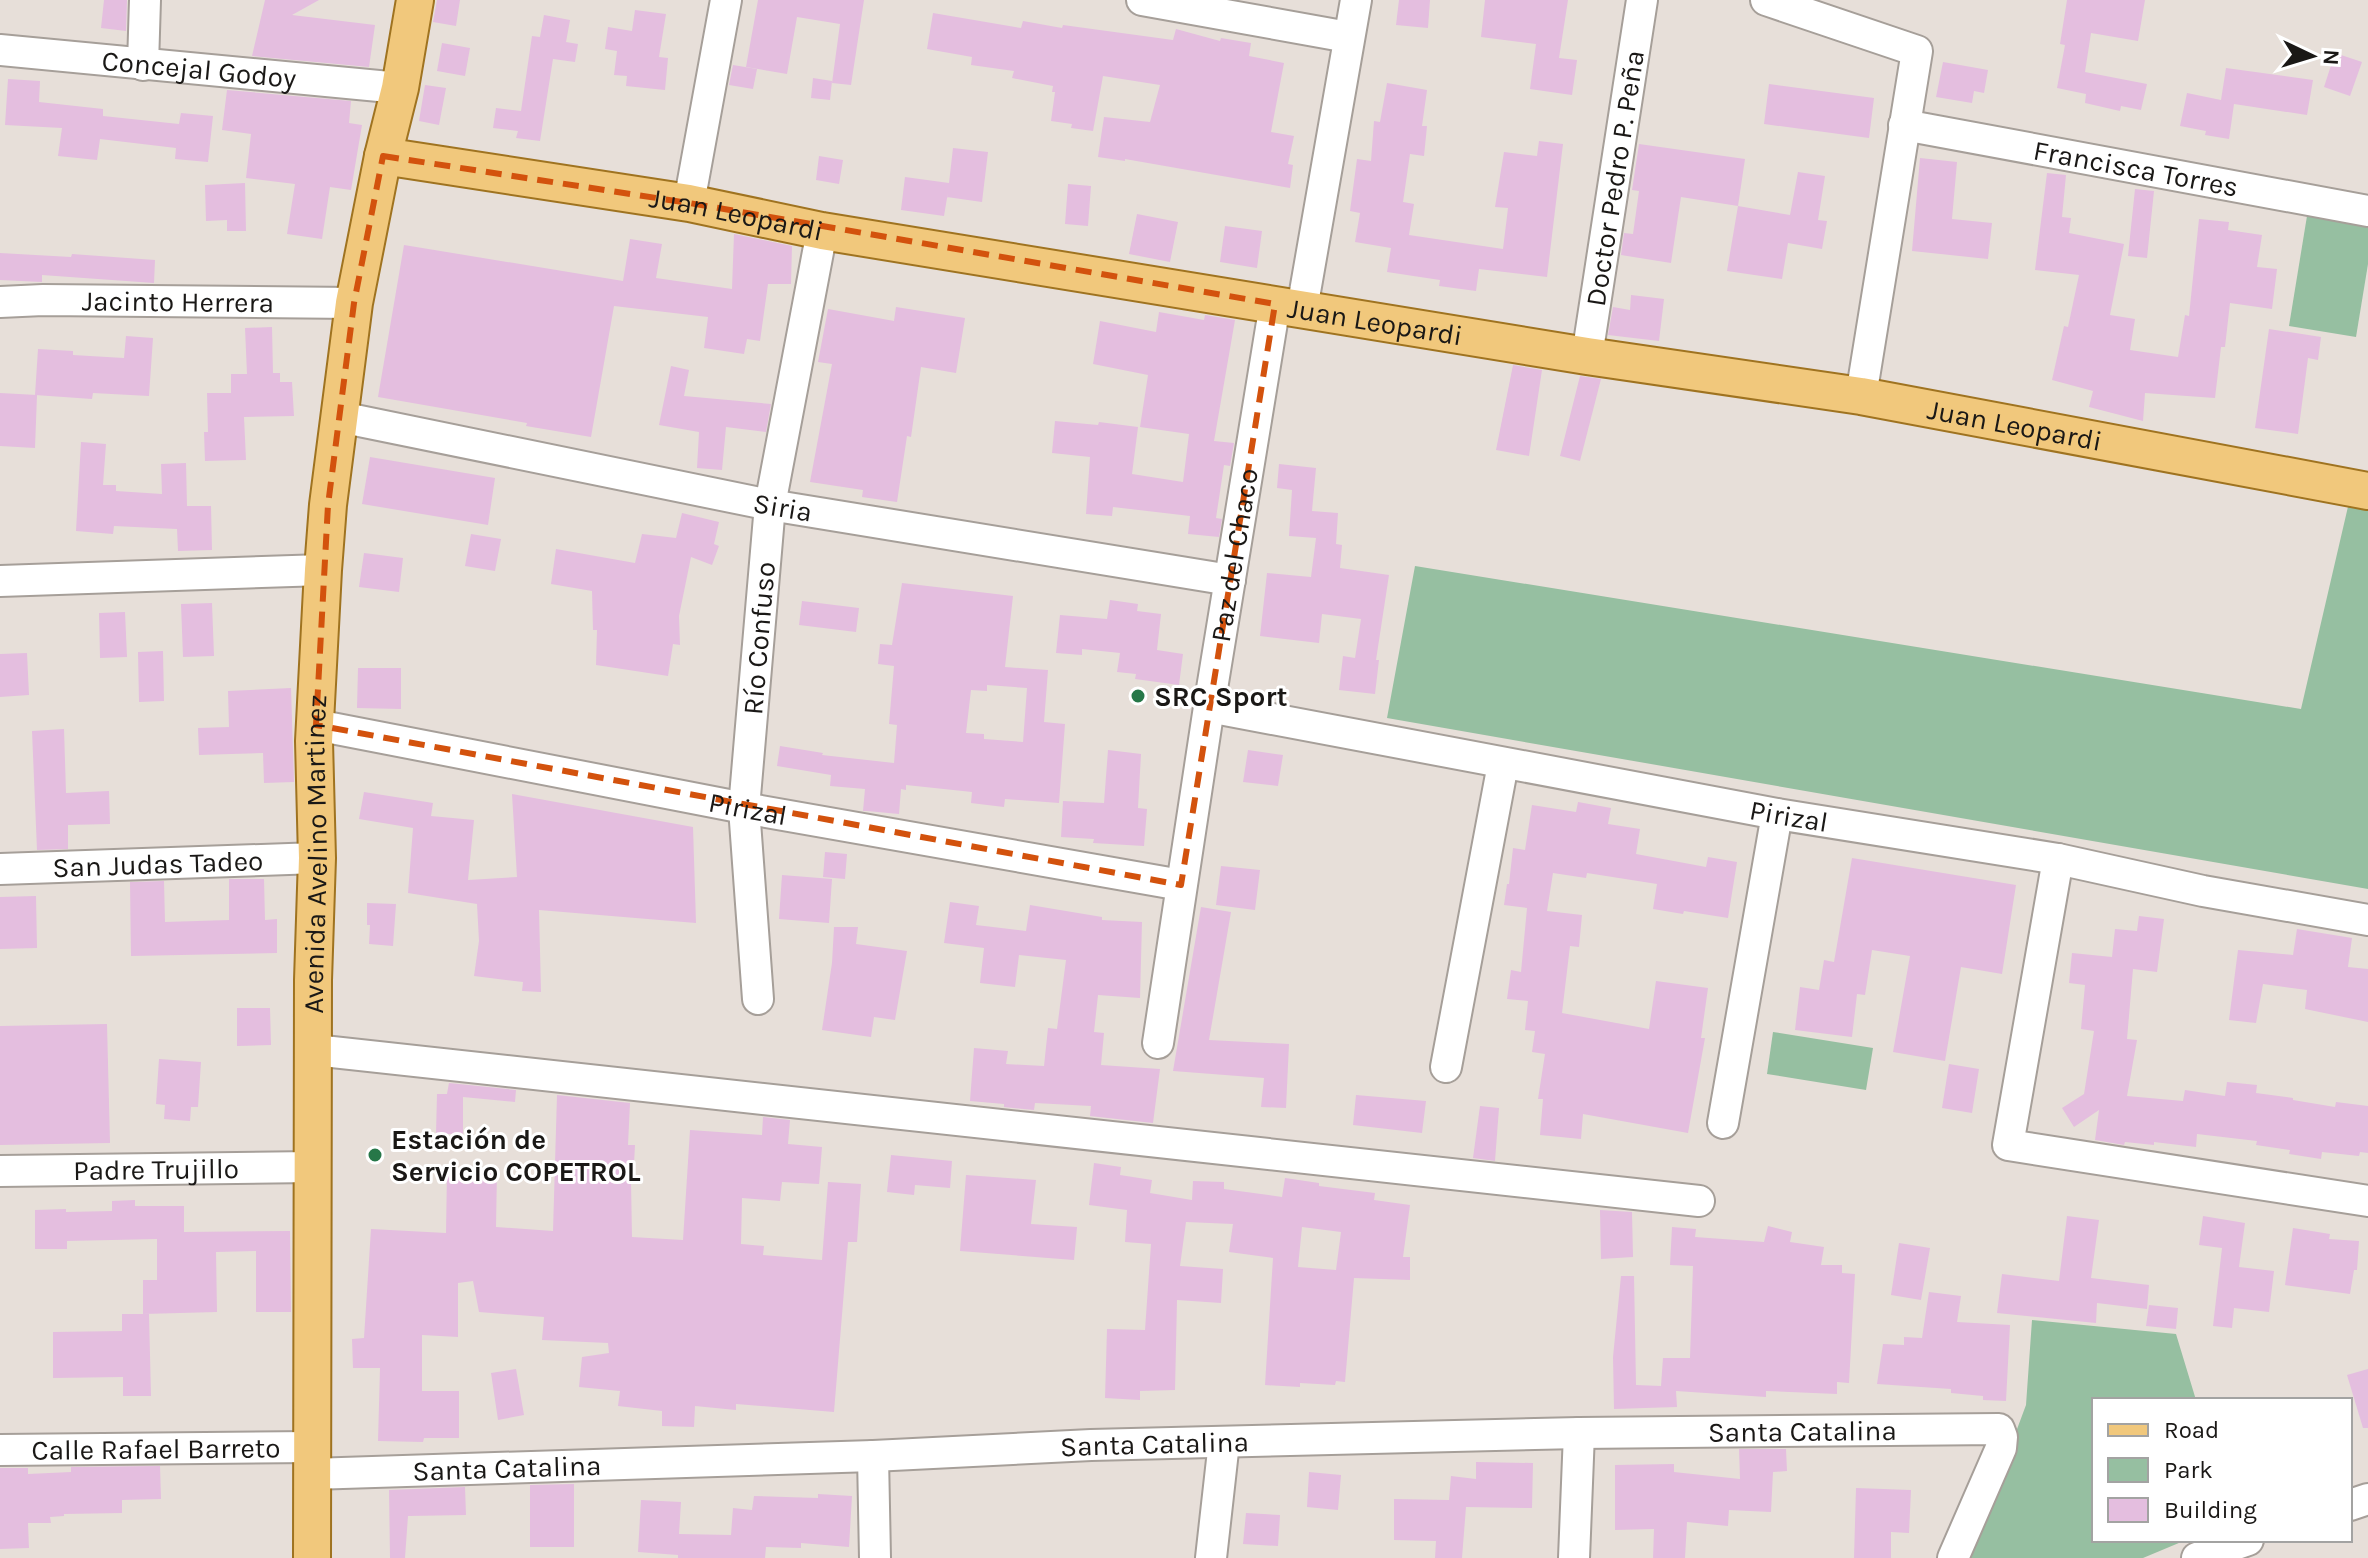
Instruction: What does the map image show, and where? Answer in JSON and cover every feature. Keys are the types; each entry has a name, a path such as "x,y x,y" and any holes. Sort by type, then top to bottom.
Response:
{"main road":[{"name":"Avenida Avelino Martinez","path":"312,1558 316,725 323,570 328,505 354,303 400,88 415,0"},
{"name":"Juan Leopardi","path":"383,156 689,203 822,231 1587,356 1861,396 2368,491"}],"street":[{"path":"143,65 145,0"},
{"path":"689,203 726,0"},
{"path":"1142,0 1348,37"},
{"name":"Paz del Chaco","path":"1158,1043 1230,580 1356,0"},
{"name":"Doctor Pedro P. Peña","path":"1587,356 1642,0"},
{"path":"1766,0 1917,51 1861,396"},
{"name":"Concejal Godoy","path":"0,50 400,88"},
{"name":"Francisca Torres","path":"1904,125 2368,211"},
{"name":"Río Confuso","path":"758,999 744,808 770,505 822,231"},
{"name":"Jacinto Herrera","path":"0,302 354,303"},
{"name":"Siria","path":"340,417 770,505 1230,580"},
{"path":"0,581 323,570"},
{"name":"Pirizal","path":"1209,707 1777,814 2058,859 2203,891 2368,920"},
{"name":"Pirizal","path":"316,725 744,808 1181,885"},
{"path":"1446,1067 1503,764"},
{"path":"1723,1123 1777,814"},
{"name":"San Judas Tadeo","path":"0,869 317,858"},
{"path":"2058,859 2008,1145 2368,1201"},
{"path":"314,1050 1699,1201"},
{"name":"Padre Trujillo","path":"0,1171 313,1167"},
{"name":"Santa Catalina","path":"311,1460 873,1456 1224,1442 1579,1433 1999,1429 2001,1448 1953,1558"},
{"path":"1574,1558 1579,1433"},
{"path":"1211,1558 1224,1442"},
{"name":"Calle Rafael Barreto","path":"0,1450 311,1460"},
{"path":"873,1456 875,1558"},
{"path":"2197,1558 2242,1542"}],"highlighted area":[{"path":"383,156 689,203 1275,304 1181,885 316,725 328,505 354,303"}],"green space":[{"path":"2307,216 2368,226 2368,264 2356,337 2289,326"},
{"path":"2350,498 2368,501 2368,889 1387,718 1415,566 2301,709"},
{"path":"1773,1032 1873,1048 1866,1090 1767,1074"},
{"path":"2032,1320 2176,1334 2195,1398 2092,1398 2092,1542 2181,1542 2143,1558 1969,1558 2026,1405"}],"building":[{"path":"104,0 127,0 126,31 101,28"},
{"path":"265,0 319,0 292,15 375,25 369,67 252,56"},
{"path":"437,0 460,0 456,26 433,22"},
{"path":"758,0 864,0 851,85 832,83 840,24 797,17 787,74 746,67"},
{"path":"1399,0 1430,0 1428,28 1396,25"},
{"path":"1485,0 1568,0 1559,58 1577,60 1572,95 1530,89 1536,44 1481,37"},
{"path":"2067,0 2145,0 2138,41 2091,33 2085,72 2147,84 2141,110 2121,106 2120,111 2085,103 2086,94 2057,88 2065,45 2060,44"},
{"path":"635,10 666,14 659,57 668,58 665,90 626,86 627,76 614,75 617,51 605,49 608,27 632,31"},
{"path":"933,13 1021,28 1023,21 1173,40 1176,29 1220,41 1221,38 1251,43 1249,56 1284,63 1271,132 1294,136 1288,164 1293,165 1290,188 1098,157 1104,117 1150,122 1160,85 1103,76 1093,131 1071,128 1072,124 1051,121 1053,86 1012,78 1014,71 971,65 972,57 927,49"},
{"path":"544,15 570,20 566,42 578,44 575,62 553,59 540,141 516,138 518,131 493,128 496,108 521,111 532,36 540,37"},
{"path":"442,43 470,48 465,76 437,71"},
{"path":"2335,53 2362,62 2350,96 2324,87"},
{"path":"1943,62 1988,70 1984,93 1974,91 1972,103 1936,97"},
{"path":"733,65 757,69 753,89 729,85"},
{"path":"2226,68 2313,80 2307,115 2234,104 2229,139 2180,126 2187,93 2221,100"},
{"path":"813,78 832,81 830,100 811,98"},
{"path":"8,79 40,81 39,102 103,109 103,116 179,124 181,113 213,116 208,162 175,159 176,148 100,139 97,160 58,156 62,128 5,125"},
{"path":"1387,83 1427,90 1422,126 1427,126 1424,156 1410,154 1403,202 1414,204 1409,235 1503,249 1508,208 1495,207 1504,152 1537,156 1539,141 1563,144 1547,277 1479,269 1476,291 1439,286 1440,280 1387,272 1391,248 1355,242 1360,213 1350,211 1357,159 1371,161 1374,121 1380,122"},
{"path":"1769,84 1874,98 1869,138 1764,124"},
{"path":"425,85 446,88 439,125 419,121"},
{"path":"227,90 351,101 349,123 362,125 351,190 330,187 322,239 287,234 295,184 246,178 251,134 222,130"},
{"path":"1639,144 1745,159 1738,206 1681,197 1671,263 1621,255 1624,233 1633,234 1639,191 1632,190"},
{"path":"953,148 988,152 982,202 947,197 944,216 901,210 905,177 949,183"},
{"path":"819,156 843,160 839,184 816,180"},
{"path":"1920,158 1957,162 1952,219 1992,223 1988,259 1912,251"},
{"path":"1798,172 1825,176 1818,220 1827,221 1822,249 1788,243 1782,279 1727,271 1738,206 1790,215"},
{"path":"2047,173 2066,175 2062,217 2071,218 2069,233 2124,244 2110,315 2135,319 2130,350 2178,357 2185,315 2189,316 2199,219 2229,222 2228,230 2262,235 2257,267 2277,269 2272,309 2230,303 2215,398 2145,393 2143,421 2089,407 2093,391 2052,380 2079,275 2035,270"},
{"path":"245,183 246,231 227,231 227,220 206,221 205,185"},
{"path":"1068,184 1091,186 1088,226 1065,224"},
{"path":"2135,189 2154,191 2147,258 2128,256"},
{"path":"1137,214 1178,222 1170,262 1129,254"},
{"path":"1225,226 1262,231 1257,268 1220,262"},
{"path":"734,234 792,246 791,284 768,284 760,341 747,339 744,354 704,348 708,317 614,306 591,437 378,397 404,245 623,281 630,239 662,244 656,278 732,289"},
{"path":"0,253 155,260 154,283 42,275 42,282 0,280"},
{"path":"1631,295 1664,299 1659,341 1608,335 1613,307 1630,310"},
{"path":"896,307 965,318 956,373 921,367 911,437 907,436 897,502 862,497 863,490 810,482 832,364 818,362 828,309 894,321"},
{"path":"1159,312 1204,320 1205,315 1235,320 1214,441 1234,443 1230,466 1224,465 1216,518 1222,519 1219,537 1188,534 1190,516 1113,507 1112,516 1086,514 1090,457 1052,453 1055,421 1138,427 1132,474 1183,482 1189,434 1140,427 1148,375 1093,364 1100,321 1156,332"},
{"path":"272,327 273,373 280,373 280,382 292,382 294,416 244,417 246,460 205,461 207,393 231,393 231,374 247,374 245,328"},
{"path":"2269,329 2321,337 2318,360 2308,358 2298,434 2255,428"},
{"path":"126,336 153,338 149,396 93,393 92,399 35,395 38,349 124,358"},
{"path":"1513,365 1542,370 1529,456 1496,450"},
{"path":"671,366 689,370 684,396 771,404 766,432 726,427 722,470 697,468 699,432 659,425"},
{"path":"1580,376 1601,379 1580,461 1560,456"},
{"path":"0,393 37,395 35,448 0,446"},
{"path":"81,442 106,444 103,485 116,485 116,491 162,494 161,464 186,463 187,506 211,506 212,550 178,551 177,529 114,526 113,534 76,531"},
{"path":"370,457 495,478 488,525 362,504"},
{"path":"1279,464 1316,468 1312,511 1338,513 1336,544 1342,545 1340,568 1389,575 1376,660 1379,660 1375,694 1339,690 1343,656 1355,658 1361,619 1322,614 1319,643 1260,636 1267,573 1311,577 1316,538 1289,536 1292,490 1277,488"},
{"path":"682,513 719,522 714,544 719,546 712,565 691,557 679,616 680,645 673,644 668,676 596,665 597,630 593,630 592,591 551,584 556,549 635,563 642,534 676,538"},
{"path":"471,534 501,539 495,571 465,566"},
{"path":"364,553 403,558 399,592 359,587"},
{"path":"902,583 1013,596 1005,667 1048,670 1044,722 1065,724 1059,803 1005,799 1004,807 971,803 972,792 906,785 906,790 901,789 899,814 863,811 865,789 830,786 831,775 777,766 780,746 822,755 894,763 897,725 889,724 894,666 878,664 880,644 892,645","holes":["987,685 1027,688 1023,742 984,739 984,734 966,733 971,690 987,691"]},
{"path":"1110,600 1138,604 1137,611 1161,614 1157,650 1183,654 1179,685 1135,679 1136,674 1117,672 1120,653 1082,649 1082,655 1056,653 1060,615 1107,619"},
{"path":"802,601 859,608 856,632 799,625"},
{"path":"212,603 214,656 183,657 181,604"},
{"path":"125,612 127,657 100,658 99,613"},
{"path":"163,651 164,701 139,702 138,652"},
{"path":"27,653 29,695 0,697 0,654"},
{"path":"358,668 401,668 401,709 357,708"},
{"path":"291,688 294,782 264,783 263,753 199,755 198,728 229,727 228,691"},
{"path":"64,729 66,793 109,791 110,824 68,825 68,849 37,850 32,731"},
{"path":"1108,750 1141,754 1138,808 1147,809 1144,846 1093,843 1094,839 1061,837 1063,801 1104,803"},
{"path":"1248,750 1283,755 1278,786 1243,782"},
{"path":"364,792 433,803 431,816 474,820 468,880 517,877 512,794 693,827 696,923 539,910 541,992 522,991 523,982 474,976 479,941 477,904 408,893 413,828 359,819"},
{"path":"1578,802 1611,808 1608,824 1640,829 1636,854 1706,867 1708,857 1737,862 1728,918 1653,909 1657,884 1587,873 1586,878 1553,873 1547,911 1582,915 1579,947 1570,946 1562,1013 1649,1029 1656,981 1708,988 1701,1038 1705,1038 1688,1133 1583,1114 1581,1139 1540,1135 1543,1099 1538,1099 1545,1054 1532,1052 1535,1031 1525,1030 1528,1001 1507,999 1511,970 1521,972 1527,908 1504,905 1513,848 1525,850 1532,805 1576,812"},
{"path":"825,852 847,854 845,879 823,877"},
{"path":"1852,858 2016,885 2002,974 1961,967 1945,1061 1893,1052 1910,956 1872,950 1865,995 1857,994 1852,1037 1795,1030 1800,987 1819,990 1824,960 1834,962"},
{"path":"1221,866 1260,870 1255,910 1216,905"},
{"path":"782,875 832,879 829,923 779,919"},
{"path":"229,879 264,879 265,920 277,919 277,953 131,956 130,882 164,881 165,922 229,920"},
{"path":"36,896 37,948 0,949 0,897"},
{"path":"950,902 979,906 976,925 1026,931 1030,905 1102,917 1102,920 1142,922 1140,998 1098,995 1094,1032 1104,1033 1101,1065 1160,1069 1153,1123 1090,1116 1091,1106 1035,1103 1034,1110 970,1101 974,1048 1008,1051 1006,1064 1044,1066 1048,1028 1057,1029 1066,960 1019,955 1015,987 980,983 984,948 944,943"},
{"path":"367,903 396,904 393,946 369,944"},
{"path":"1201,907 1231,912 1209,1040 1289,1044 1286,1108 1261,1107 1264,1078 1173,1071"},
{"path":"2139,916 2164,919 2157,972 2133,969 2127,1039 2137,1040 2127,1096 2183,1101 2185,1090 2225,1096 2227,1082 2257,1085 2256,1093 2293,1100 2335,1107 2336,1102 2368,1106 2368,1153 2360,1152 2359,1156 2322,1152 2321,1159 2256,1145 2257,1141 2197,1134 2196,1147 2154,1142 2154,1145 2125,1142 2124,1145 2095,1140 2099,1110 2074,1127 2062,1108 2084,1094 2094,1031 2081,1029 2085,985 2069,983 2072,953 2112,957 2115,929 2137,931"},
{"path":"834,927 858,927 856,944 907,951 895,1020 874,1017 871,1037 822,1030"},
{"path":"2297,929 2352,938 2348,967 2368,969 2368,1022 2305,1009 2307,990 2263,984 2256,1023 2229,1020 2238,950 2293,955"},
{"path":"237,1008 270,1008 271,1045 237,1046"},
{"path":"107,1024 110,1143 0,1145 0,1026"},
{"path":"159,1059 201,1062 198,1107 191,1107 190,1121 164,1119 165,1105 156,1104"},
{"path":"1949,1064 1979,1069 1972,1113 1942,1108"},
{"path":"449,1083 516,1090 515,1102 463,1097 463,1134 436,1134 437,1094 447,1094"},
{"path":"557,1095 630,1103 628,1145 635,1145 631,1181 632,1237 683,1240 690,1130 762,1135 763,1117 790,1120 788,1144 822,1147 819,1184 782,1182 780,1201 742,1198 741,1244 764,1246 763,1255 822,1260 828,1182 861,1184 857,1242 848,1242 834,1412 736,1404 736,1410 695,1406 694,1427 662,1426 662,1411 618,1406 620,1391 579,1387 582,1357 609,1353 608,1343 542,1340 544,1317 479,1312 473,1281 458,1283 458,1337 422,1335 422,1391 459,1391 459,1438 424,1438 423,1442 378,1441 380,1368 353,1368 352,1339 364,1338 371,1229 446,1233 447,1170 497,1171 496,1227 553,1231"},
{"path":"1356,1095 1426,1101 1422,1133 1353,1125"},
{"path":"1480,1106 1499,1108 1495,1161 1473,1158"},
{"path":"891,1155 952,1161 950,1188 915,1185 914,1195 887,1192"},
{"path":"1094,1163 1121,1167 1120,1175 1152,1180 1150,1193 1192,1200 1193,1181 1224,1182 1224,1189 1282,1197 1285,1178 1375,1193 1374,1200 1410,1205 1403,1257 1410,1257 1410,1280 1354,1278 1345,1382 1336,1381 1335,1385 1300,1383 1300,1387 1265,1385 1273,1258 1229,1252 1233,1224 1186,1222 1180,1266 1223,1269 1221,1303 1177,1300 1175,1390 1140,1391 1140,1400 1105,1398 1107,1329 1145,1330 1151,1244 1125,1242 1127,1210 1089,1205","holes":["1302,1227 1341,1232 1336,1270 1298,1267"]},
{"path":"966,1175 1036,1180 1031,1224 1077,1227 1074,1260 960,1251"},
{"path":"135,1200 135,1206 184,1206 184,1232 290,1231 291,1312 256,1312 256,1251 216,1252 217,1312 143,1314 143,1280 157,1280 157,1239 67,1241 67,1249 35,1249 35,1210 112,1211 112,1201"},
{"path":"1600,1210 1632,1212 1633,1257 1601,1259"},
{"path":"2067,1216 2099,1220 2091,1278 2149,1285 2147,1309 2097,1303 2096,1323 1997,1313 2002,1274 2059,1281"},
{"path":"2203,1216 2245,1223 2239,1267 2274,1271 2269,1312 2234,1308 2232,1328 2213,1326 2222,1248 2199,1245"},
{"path":"1768,1226 1792,1232 1790,1242 1824,1247 1821,1265 1842,1265 1842,1273 1855,1274 1849,1383 1837,1382 1837,1394 1766,1391 1766,1397 1676,1391 1677,1407 1614,1409 1613,1357 1621,1276 1634,1276 1636,1385 1661,1386 1663,1358 1690,1358 1693,1266 1670,1265 1672,1227 1696,1229 1695,1237 1764,1242"},
{"path":"2293,1228 2330,1234 2329,1239 2359,1241 2357,1270 2354,1270 2350,1294 2285,1285"},
{"path":"1899,1243 1930,1248 1921,1300 1891,1295"},
{"path":"1929,1292 1961,1296 1957,1322 2010,1325 2006,1401 1983,1400 1983,1396 1951,1393 1951,1389 1877,1384 1883,1344 1904,1345 1904,1337 1922,1338"},
{"path":"2149,1305 2178,1308 2176,1329 2146,1326"},
{"path":"122,1314 149,1314 151,1396 123,1396 123,1377 53,1378 53,1332 122,1331"},
{"path":"516,1369 524,1415 498,1420 491,1373"},
{"path":"2368,1369 2368,1428 2363,1428 2347,1375"},
{"path":"1739,1449 1786,1449 1787,1471 1773,1472 1771,1512 1729,1510 1728,1526 1687,1522 1685,1558 1653,1558 1654,1529 1615,1530 1615,1465 1674,1464 1674,1472 1740,1479"},
{"path":"1476,1462 1533,1463 1532,1508 1466,1507 1462,1558 1435,1558 1436,1541 1394,1540 1394,1499 1449,1500 1451,1476 1476,1479"},
{"path":"160,1466 161,1499 122,1500 122,1513 64,1514 50,1517 51,1523 28,1523 29,1548 0,1549 0,1468 28,1468 28,1474 71,1472 71,1467"},
{"path":"1309,1472 1341,1475 1338,1510 1307,1507"},
{"path":"574,1484 574,1547 530,1547 530,1485"},
{"path":"465,1487 466,1515 408,1516 405,1558 390,1558 389,1490"},
{"path":"1856,1488 1911,1490 1909,1533 1891,1532 1891,1558 1854,1558"},
{"path":"818,1494 852,1496 849,1547 801,1543 801,1548 766,1547 765,1558 678,1558 678,1555 638,1552 641,1500 681,1502 679,1534 731,1535 733,1508 752,1510 754,1496 818,1498"},
{"path":"1246,1513 1280,1515 1278,1546 1243,1544"}],"place":[{"name":"SRC Sport","path":"1138,696"},
{"name":"Estación de Servicio COPETROL","path":"375,1155"}]}
